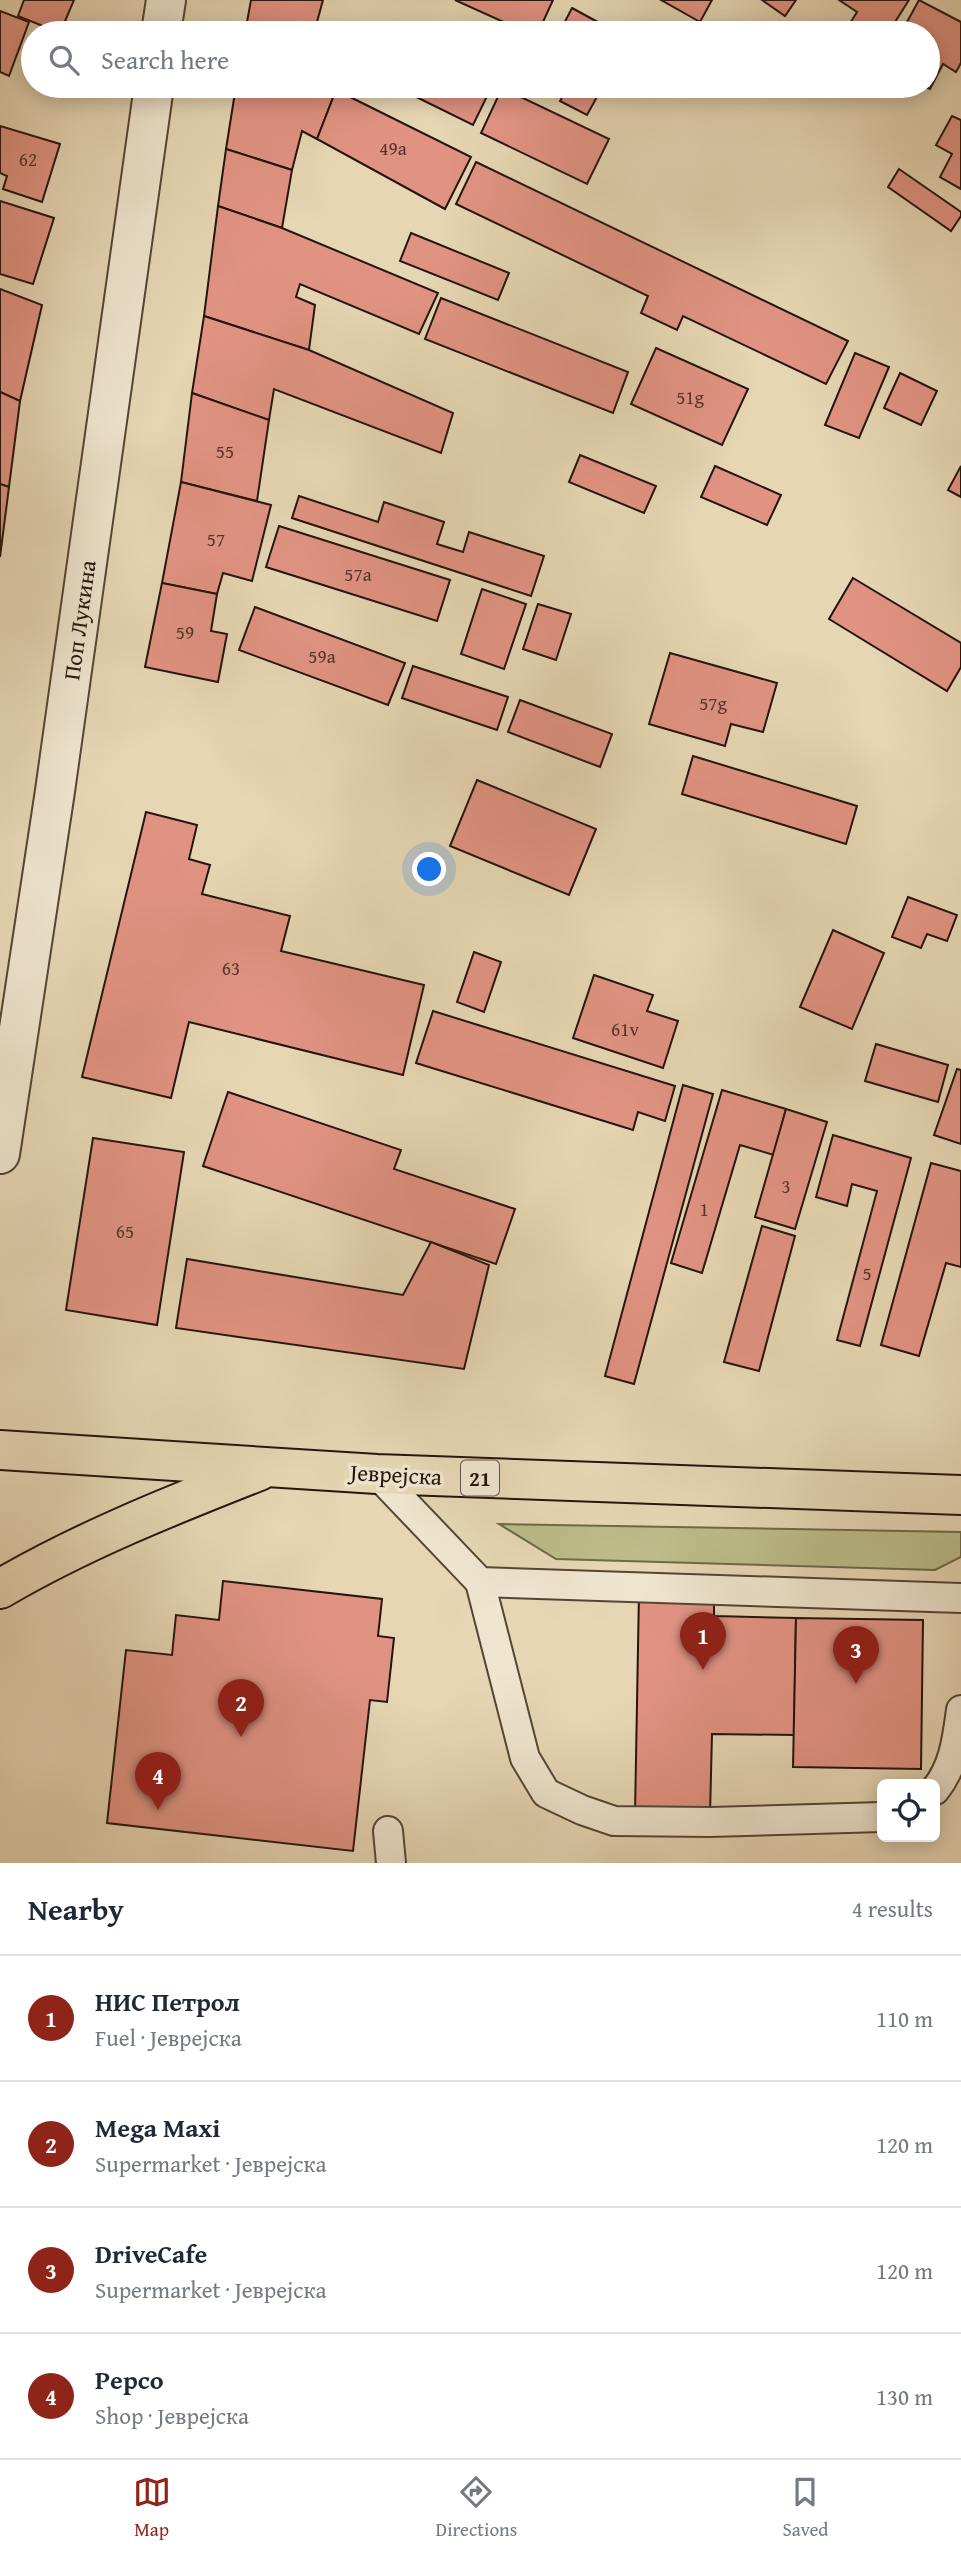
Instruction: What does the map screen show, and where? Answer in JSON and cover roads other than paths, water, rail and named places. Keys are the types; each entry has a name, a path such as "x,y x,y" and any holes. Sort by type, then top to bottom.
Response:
{"main road":[{"name":"Јеврејска","path":"0,1450 377,1474 961,1495"},
{"path":"0,1589 43,1563 79,1546 268,1467"}],"street":[{"path":"163,21 166,0"},
{"name":"Поп Лукина","path":"0,1154 55,791 152,98"}],"lane":[{"path":"377,1474 480,1582 525,1758 546,1793 614,1821 709,1822 877,1817"},
{"path":"480,1582 961,1598"},
{"path":"940,1784 947,1776 957,1741 961,1710"},
{"path":"388,1830 391,1863"}],"place":[{"name":"НИС Петрол","path":"703,1670"},
{"name":"DriveCafe","path":"856,1684"},
{"name":"Mega Maxi","path":"241,1737"},
{"name":"Pepco","path":"158,1810"}]}
